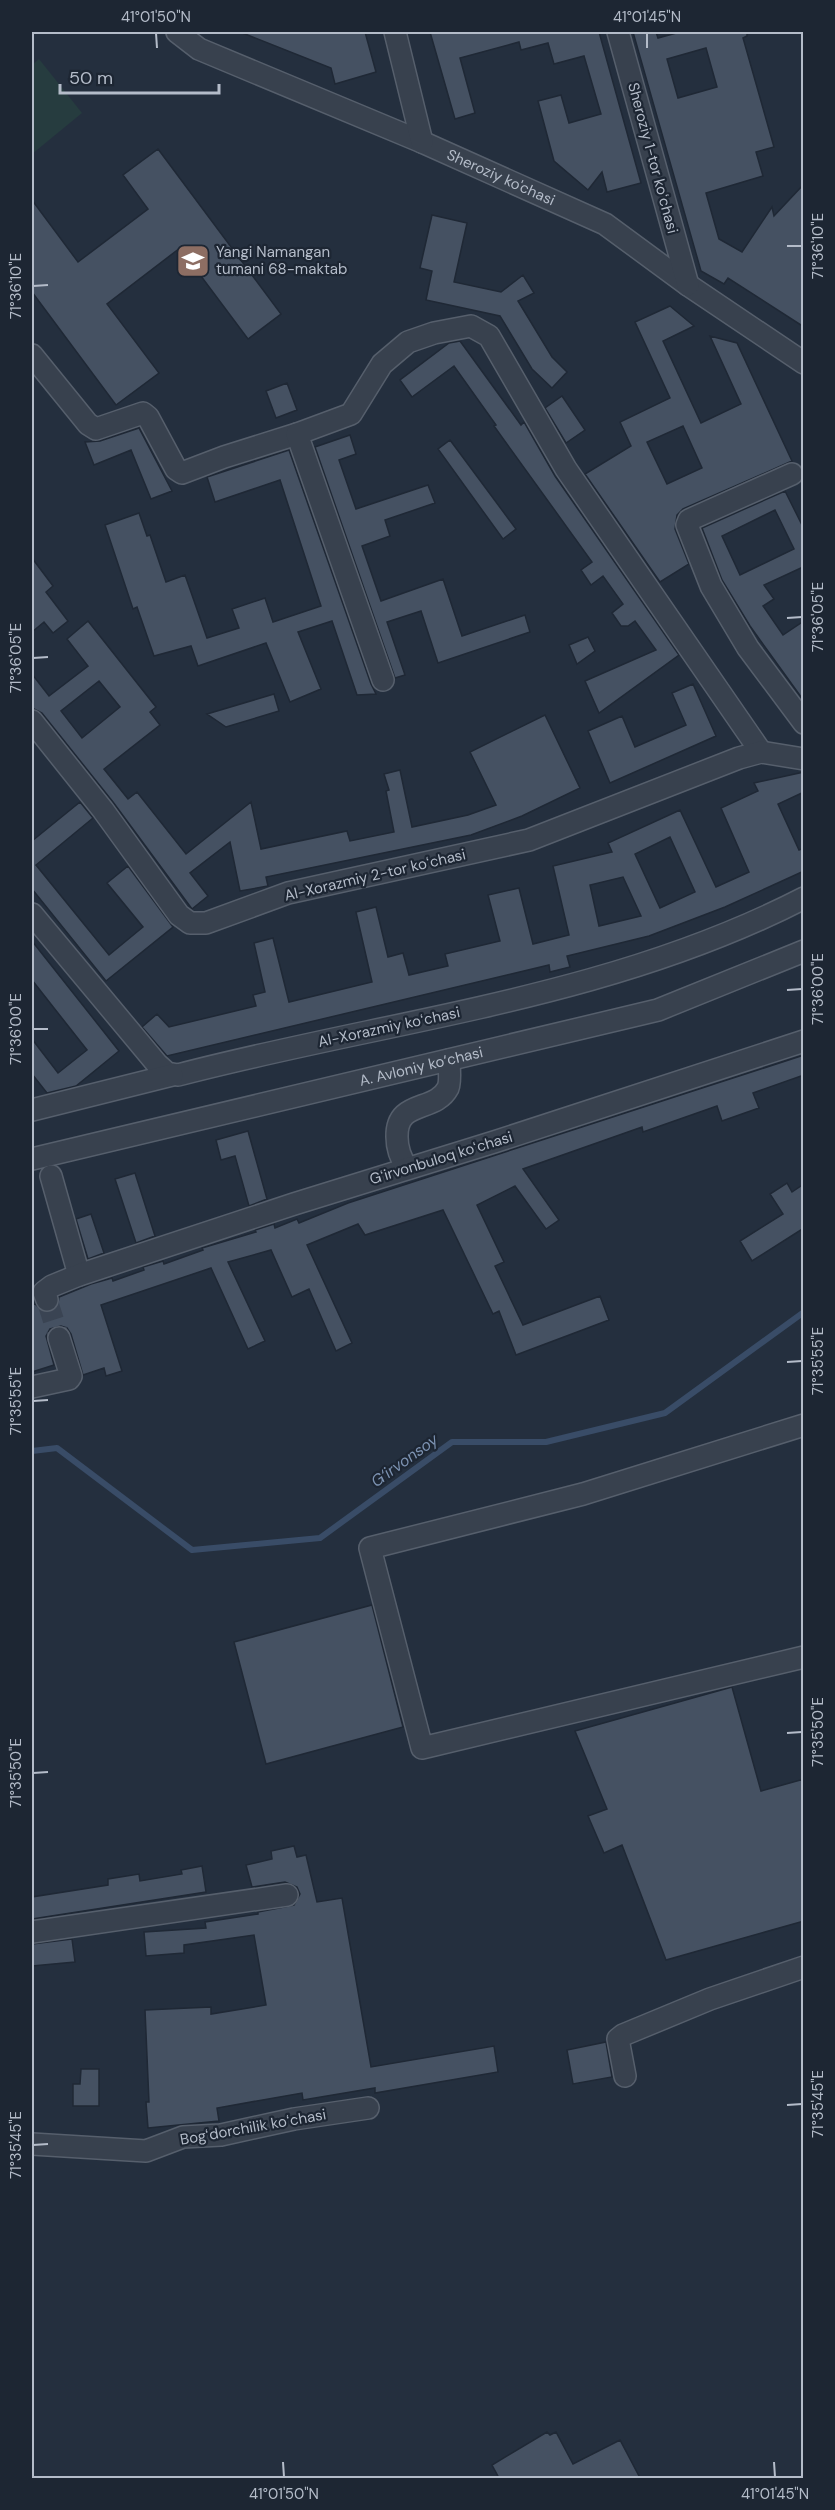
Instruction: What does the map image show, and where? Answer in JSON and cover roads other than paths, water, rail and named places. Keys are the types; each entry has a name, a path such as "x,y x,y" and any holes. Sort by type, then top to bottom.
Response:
{"street":[{"name":"Sheroziy ko'chasi","path":"177,32 604,224 688,285 804,363"},
{"path":"395,32 422,142"},
{"name":"Sheroziy 1-tor koʻchasi","path":"618,32 688,285"},
{"path":"32,355 88,424 96,429 143,413 148,417 176,469 182,473 351,414 382,364 408,342 434,333 471,326 489,336 566,468 761,752"},
{"path":"297,434 383,680"},
{"path":"792,474 689,520 687,525 711,586 748,648 804,723"},
{"name":"Al-Xorazmiy 2-tor koʻchasi","path":"32,721 103,810 179,915 190,923 198,924 288,893 529,840 577,823 714,767 761,752 804,759"},
{"name":"Al-Xorazmiy koʻchasi","path":"32,1110 172,1075 485,1007 602,978 752,925 804,898"},
{"path":"32,914 130,1034 157,1064 172,1075"},
{"name":"A. Avloniy ko‘chasi","path":"32,1159 658,1010 804,951"},
{"name":"Gʻirvonbuloq koʻchasi","path":"47,1300 45,1292 52,1286 79,1275 804,1041"},
{"path":"407,1168 401,1159 397,1143 397,1126 401,1117 412,1109 443,1094 449,1086 449,1060"},
{"path":"51,1176 79,1275"},
{"path":"32,1387 69,1379 71,1376 59,1338"},
{"path":"804,1425 583,1494 370,1548 422,1748 804,1657"},
{"path":"32,1932 287,1895"},
{"path":"625,2076 618,2039 623,2035 710,1999 804,1967"},
{"name":"Bogʻdorchilik koʻchasi","path":"32,2144 146,2151 183,2137 221,2135 368,2108"}],"waterway":[{"name":"G‘irvonsoy","path":"32,1451 57,1448 192,1550 320,1538 452,1442 546,1442 665,1413 804,1312"}],"tunnel":[{"path":"47,1300 59,1338"}],"place":[{"name":"Yangi Namangan tumani 68-maktab","path":"193,261"}]}
